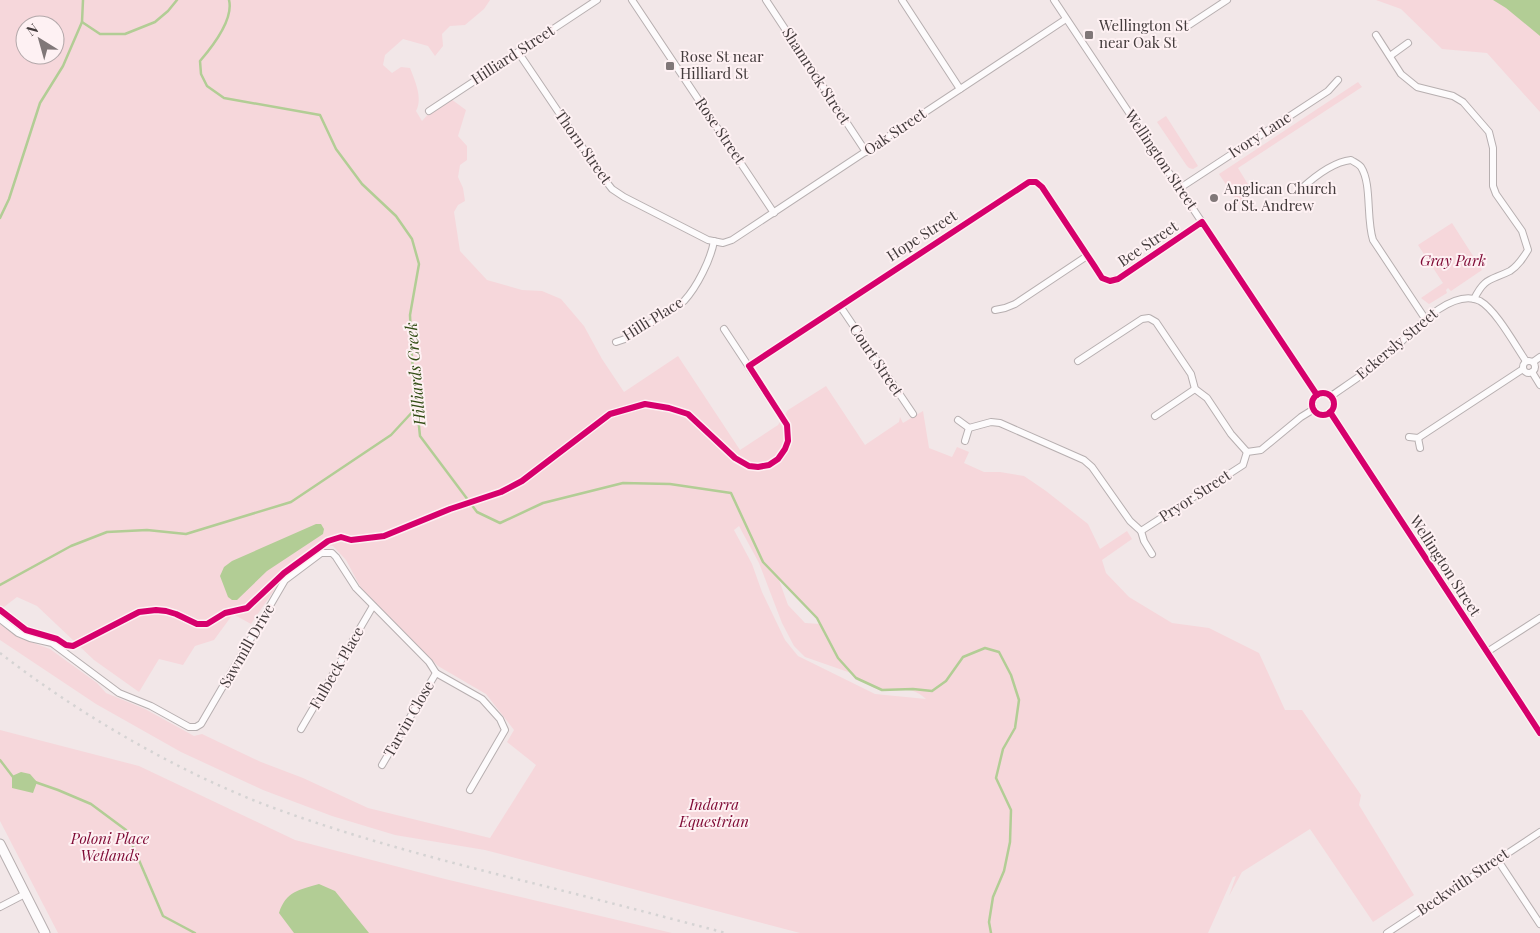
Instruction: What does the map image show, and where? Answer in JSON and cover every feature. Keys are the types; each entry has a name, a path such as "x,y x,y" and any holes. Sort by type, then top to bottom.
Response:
{"street":[{"name":"Hilliard Street","path":"429,111 597,0"},
{"name":"Rose Street","path":"632,0 774,213"},
{"name":"Shamrock Street","path":"766,0 866,152"},
{"path":"902,0 960,89"},
{"name":"Wellington Street","path":"1054,0 1316,395"},
{"path":"1190,25 1227,0"},
{"name":"Oak Street","path":"723,243 732,240 774,213 1066,19"},
{"path":"1376,35 1401,74 1417,87 1454,96 1463,102 1489,132 1493,148 1493,186 1496,194 1522,232 1528,250 1520,263 1510,270 1489,278 1479,288 1474,299 1491,310 1535,369 1532,372"},
{"path":"1390,56 1408,43"},
{"name":"Thorn Street","path":"518,52 600,176 612,189 708,240 723,243"},
{"name":"Ivory Lane","path":"1180,188 1328,91 1338,80"},
{"path":"1301,189 1311,180 1342,161 1351,160 1361,166 1368,189 1369,228 1373,240 1426,320"},
{"name":"Hope Street","path":"749,366 1029,182 1036,182 1042,187 1087,256"},
{"name":"Bee Street","path":"1087,256 1102,278 1113,281 1202,222"},
{"name":"Hilli Place","path":"616,342 628,338 684,301 696,286 714,241"},
{"path":"995,310 1015,304 1087,256"},
{"name":"Eckersly Street","path":"1331,396 1381,361 1438,309 1460,299 1474,299"},
{"name":"Court Street","path":"840,306 912,414"},
{"path":"1078,361 1142,319 1150,318 1156,322 1191,374 1195,389 1207,398 1231,434 1247,452 1261,450 1301,417 1314,409"},
{"path":"724,329 780,414"},
{"path":"1409,437 1418,438 1523,369 1523,365 1540,358"},
{"path":"1523,369 1526,373 1532,372"},
{"path":"1532,372 1540,384"},
{"path":"1155,416 1195,389"},
{"path":"1324,393 1331,396 1334,405 1330,412 1321,414 1314,409 1312,402 1316,395 1324,393"},
{"name":"Wellington Street","path":"1330,412 1540,733"},
{"path":"958,420 969,428"},
{"path":"969,428 991,422 1000,423 1084,460 1092,467 1130,521 1140,530 1152,554"},
{"path":"965,441 969,428"},
{"path":"1418,438 1420,448"},
{"name":"Pryor Street","path":"1140,530 1243,465 1247,452"},
{"name":"Sawmill Drive","path":"0,619 18,633 52,643 119,693 150,706 189,727 196,727 200,724 285,580 321,554 332,553 356,588 429,662 436,673 482,699 500,719 505,730 470,790"},
{"name":"Fulbeck Place","path":"301,730 373,606"},
{"path":"1487,652 1540,618"},
{"name":"Tarvin Close","path":"382,766 436,673"},
{"name":"Beckwith Street","path":"1387,933 1540,832"},
{"path":"0,844 45,933"},
{"path":"1498,859 1540,924"},
{"path":"0,907 25,894"}],"green space":[{"name":"Indarra Equestrian","path":"0,0 490,0 484,9 465,25 450,26 442,34 443,46 435,56 428,46 403,39 385,55 383,65 392,73 401,67 410,68 416,84 419,101 416,111 422,121 431,111 451,99 466,110 458,136 467,146 467,160 460,165 458,177 463,188 465,201 458,205 454,212 460,251 487,280 522,290 542,291 561,299 584,326 602,359 624,392 678,356 740,450 778,425 788,410 826,386 865,445 899,422 900,417 903,423 923,411 929,448 952,457 957,447 969,452 964,463 984,472 1000,472 1024,476 1088,524 1100,549 1127,531 1132,539 1102,560 1106,573 1129,597 1172,623 1209,628 1259,653 1285,710 1302,710 1361,795 1359,805 1414,895 1373,922 1310,829 1242,872 1229,896 1236,876 1233,877 1208,933 800,933 485,850 395,835 332,816 263,790 181,752 96,704 0,640 0,624 17,637 50,649 97,683 106,693 145,709 194,736 202,734 261,762 303,778 368,808 490,838 536,765 507,742 514,730 486,694 438,666 361,588 346,560 333,546 326,545 285,574 251,624 233,614 214,640 195,646 183,665 159,659 139,692 94,660 37,606 17,597 0,610","holes":["739,526 759,563 782,623 794,646 805,657 851,673 876,688 884,690 910,690 926,699 875,694 798,656 785,640 762,592 752,564 734,530","779,580 817,618 820,624 805,623 788,605"]},
{"path":"1376,0 1540,0 1540,112 1487,53 1442,49 1401,9"},
{"path":"1358,82 1362,87 1238,168 1254,194 1239,204 1219,174"},
{"path":"1166,116 1198,166 1193,169 1187,166 1157,122"},
{"name":"Gray Park","path":"1452,223 1482,270 1451,291 1448,288 1446,290 1447,293 1429,304 1421,298 1443,283 1418,245"},
{"name":"Poloni Place Wetlands","path":"0,730 139,766 295,840 445,879 672,933 58,933 0,821"}],"shaded area":[{"path":"1493,0 1540,0 1540,36 1506,8"},
{"path":"316,524 321,524 324,529 323,534 267,571 237,600 232,600 228,597 220,576 224,567 232,561"},
{"path":"21,772 30,774 37,782 33,793 12,788 12,776"},
{"path":"319,884 335,891 369,933 294,933 279,913 285,900 294,892"}],"waterway":[{"name":"Hilliards Creek","path":"83,0 82,22 100,34 125,34 155,22 177,0"},
{"name":"Hilliards Creek","path":"229,0 230,8 221,33 200,61 201,74 207,86 224,98 320,115 336,149 362,184 396,216 412,239 419,264 410,315 412,358 420,436 477,512 500,523 543,503 623,483 670,484 731,493 763,562 817,618 838,658 856,678 882,690 913,689 932,691 946,681 963,657 985,648 999,652 1011,675 1019,700 1015,728 1003,749 996,778 1011,810 1010,842 1004,871 993,897 989,922 991,933"},
{"path":"0,218 9,199 40,103 63,66 82,22"},
{"path":"0,585 71,546 107,532 147,530 186,534 291,502 391,435 416,408"},
{"path":"0,760 13,777"},
{"path":"35,782 91,804 126,830 163,916 195,933"}],"railway":[{"path":"0,653 60,697 126,738 195,774 263,804 354,835 415,853 726,933"}],"cycle path":[{"path":"0,610 26,630 73,646 139,612 166,611 197,624 207,624 225,613 247,608 284,573 328,541 341,537 351,540 384,536 450,509 501,492 522,481 610,414 645,404 669,408 688,414 735,458 749,466 769,465 778,459 785,449 788,441 787,425 749,366 1029,182 1036,182 1042,187 1102,278 1110,281 1118,279 1202,222 1317,395"},
{"path":"1323,393 1331,396 1334,404 1331,412 1323,415 1315,412 1312,404 1315,396 1323,393"},
{"path":"1330,412 1540,733"}],"place":[{"name":"Wellington St near Oak St","path":"1089,35"},
{"name":"Rose St near Hilliard St","path":"670,66"},
{"name":"Anglican Church of St. Andrew","path":"1214,198"}]}
